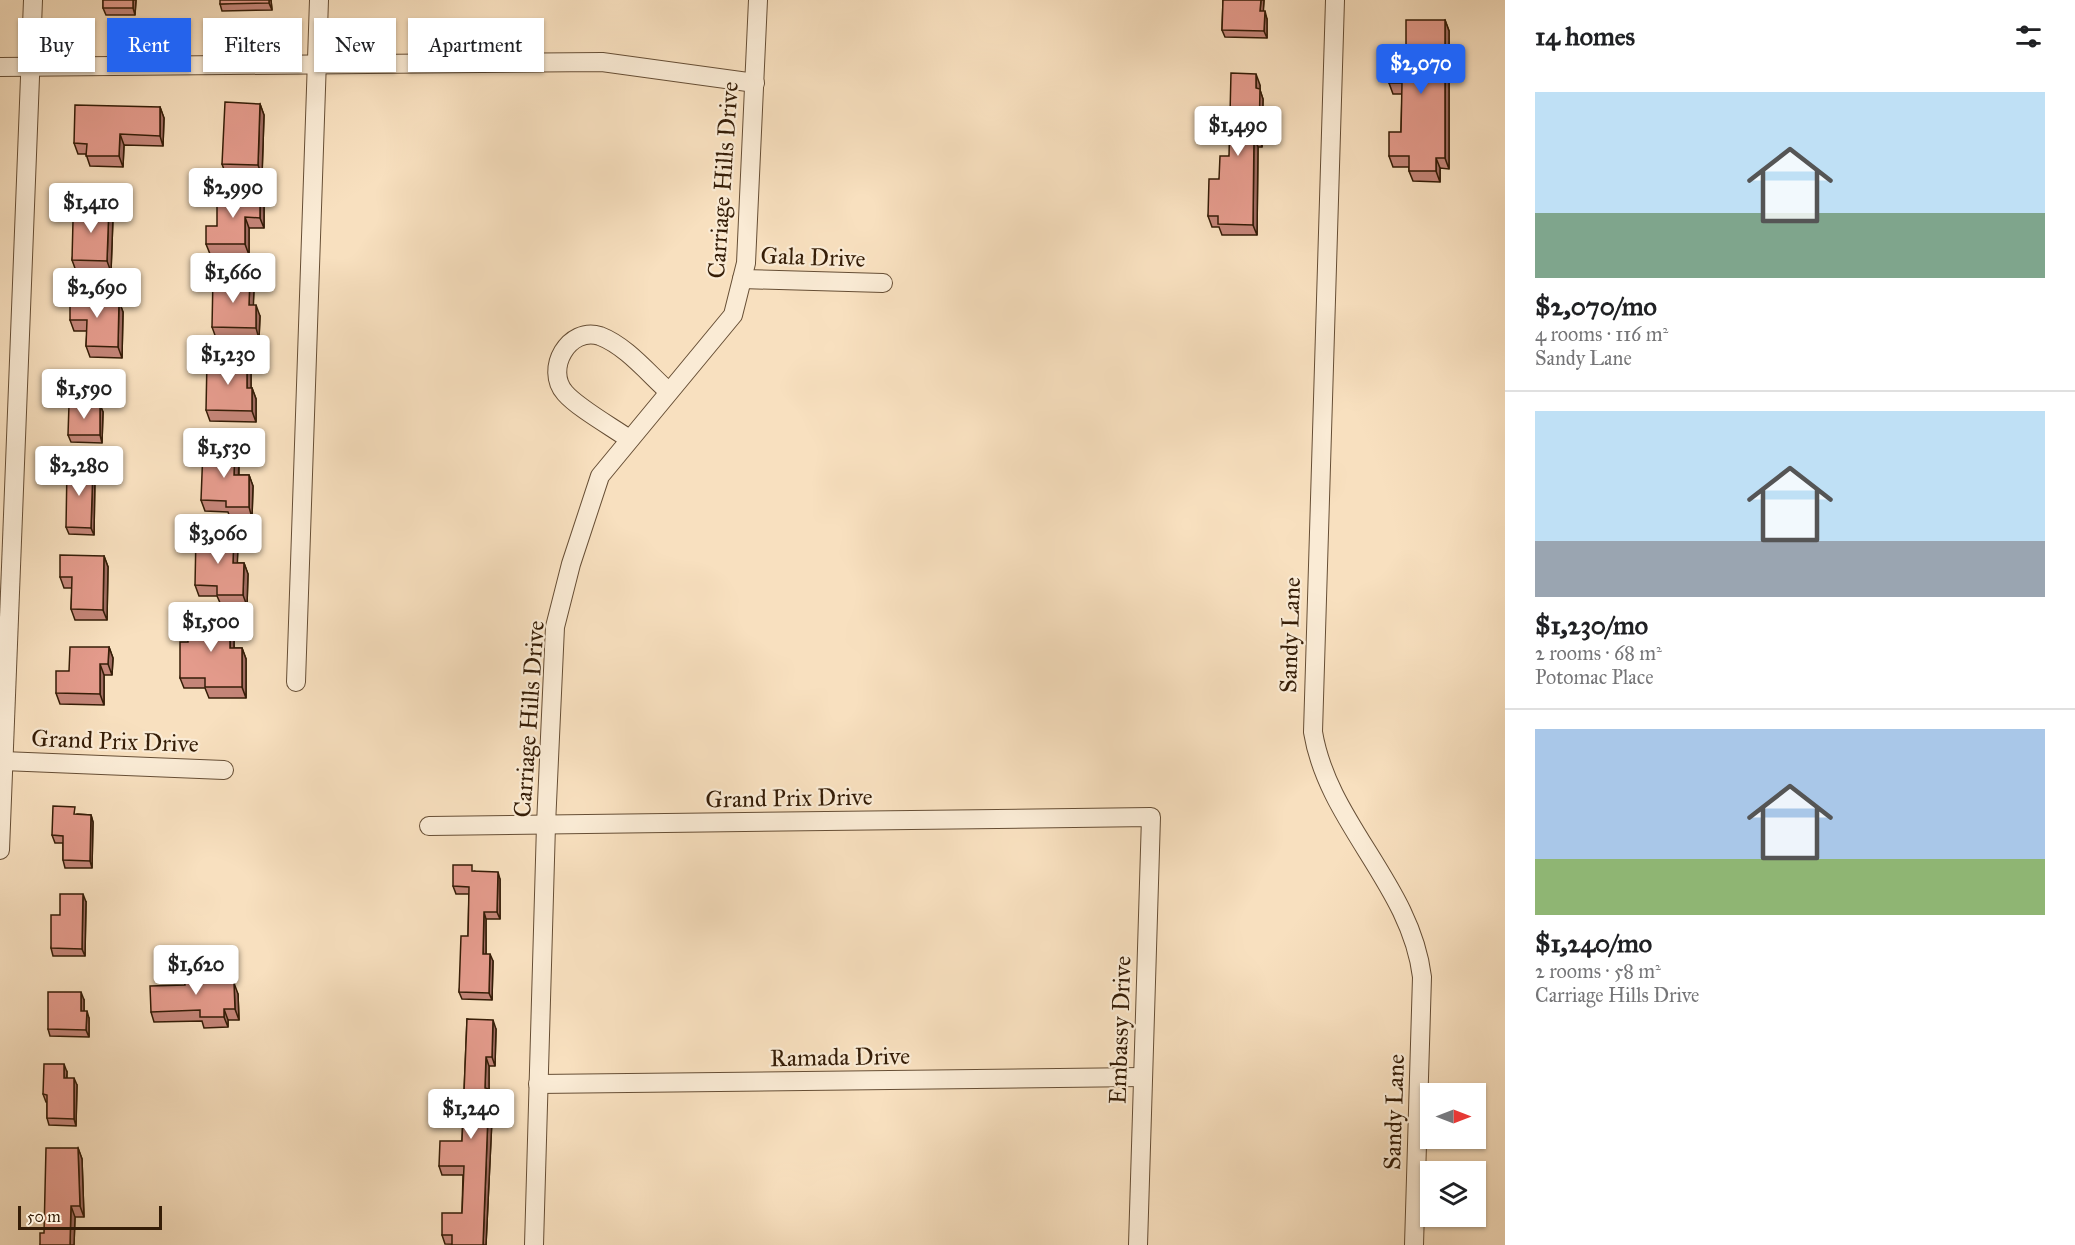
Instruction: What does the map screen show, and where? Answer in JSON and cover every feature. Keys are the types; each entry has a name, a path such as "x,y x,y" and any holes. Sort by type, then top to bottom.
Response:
{"street":[{"path":"32,18 33,0"},
{"path":"317,18 318,0"},
{"name":"Carriage Hills Drive","path":"534,1245 546,825 555,627 571,564 600,476 733,315 746,263 758,0"},
{"name":"Sandy Lane","path":"1335,0 1313,732 1330,792 1408,921 1419,954 1422,977 1414,1245"},
{"path":"396,63 602,62 755,83"},
{"path":"95,65 314,63"},
{"path":"0,67 18,66"},
{"path":"0,850 29,72"},
{"path":"296,682 316,72"},
{"name":"Gala Drive","path":"742,279 884,283"},
{"path":"629,439 564,392 557,376 559,357 568,345 582,335 598,336 608,340 618,345 668,391"},
{"name":"Grand Prix Drive","path":"3,761 224,770"},
{"name":"Grand Prix Drive","path":"429,826 1151,817"},
{"name":"Embassy Drive","path":"1138,1245 1151,817"},
{"name":"Ramada Drive","path":"538,1084 1143,1077"}],"building":[{"path":"103,0 133,0 133,8 103,8"},
{"path":"220,0 269,0 269,3 220,4"},
{"path":"1223,0 1261,0 1260,11 1265,11 1264,31 1222,30"},
{"path":"1406,20 1445,20 1445,158 1436,158 1436,171 1409,171 1409,156 1389,156 1389,132 1401,132 1402,83 1389,83 1389,50 1406,51"},
{"path":"1231,73 1256,74 1256,88 1260,89 1259,136 1254,136 1253,225 1218,224 1218,216 1208,216 1209,179 1219,179 1220,156 1229,156"},
{"path":"225,102 260,104 258,165 222,164"},
{"path":"75,105 160,107 160,136 120,134 119,156 86,156 87,144 74,143"},
{"path":"217,195 260,195 260,218 245,217 245,244 206,244 206,226 217,226"},
{"path":"79,205 109,206 107,261 72,260 73,221 79,221"},
{"path":"213,277 250,278 249,305 256,305 256,328 212,327"},
{"path":"70,293 92,293 92,300 119,301 118,347 86,346 87,320 70,320"},
{"path":"207,360 247,361 247,388 252,388 252,411 206,410"},
{"path":"69,404 100,405 100,435 68,435"},
{"path":"203,449 235,450 234,475 249,475 249,507 226,507 226,501 201,500"},
{"path":"67,467 93,468 91,528 66,527"},
{"path":"196,535 234,536 233,563 244,563 243,595 217,595 217,586 195,585"},
{"path":"60,555 104,556 103,610 71,609 72,577 60,577"},
{"path":"188,617 230,617 230,648 242,648 242,687 205,687 205,678 180,678 180,642 188,642"},
{"path":"70,647 109,647 108,664 100,664 100,694 56,693 56,671 69,671"},
{"path":"53,806 75,807 74,814 91,815 90,861 63,860 63,836 52,835"},
{"path":"453,865 472,865 472,871 498,872 497,912 484,912 483,954 490,954 489,993 459,992 461,936 468,936 469,887 453,886"},
{"path":"60,894 83,894 82,949 51,948 51,915 60,915"},
{"path":"223,972 223,983 234,983 235,1009 224,1009 224,1017 200,1017 200,1010 151,1012 150,986 185,985 185,974"},
{"path":"48,992 81,992 81,1011 87,1011 86,1030 48,1029"},
{"path":"467,1019 493,1020 492,1057 486,1057 485,1088 489,1089 483,1245 452,1245 452,1235 442,1235 442,1213 462,1213 464,1166 439,1166 440,1141 462,1141"},
{"path":"44,1064 64,1064 64,1078 74,1078 74,1119 47,1118 47,1095 43,1094"},
{"path":"46,1148 78,1148 80,1206 71,1206 70,1245 40,1245 40,1233 44,1233"}]}
